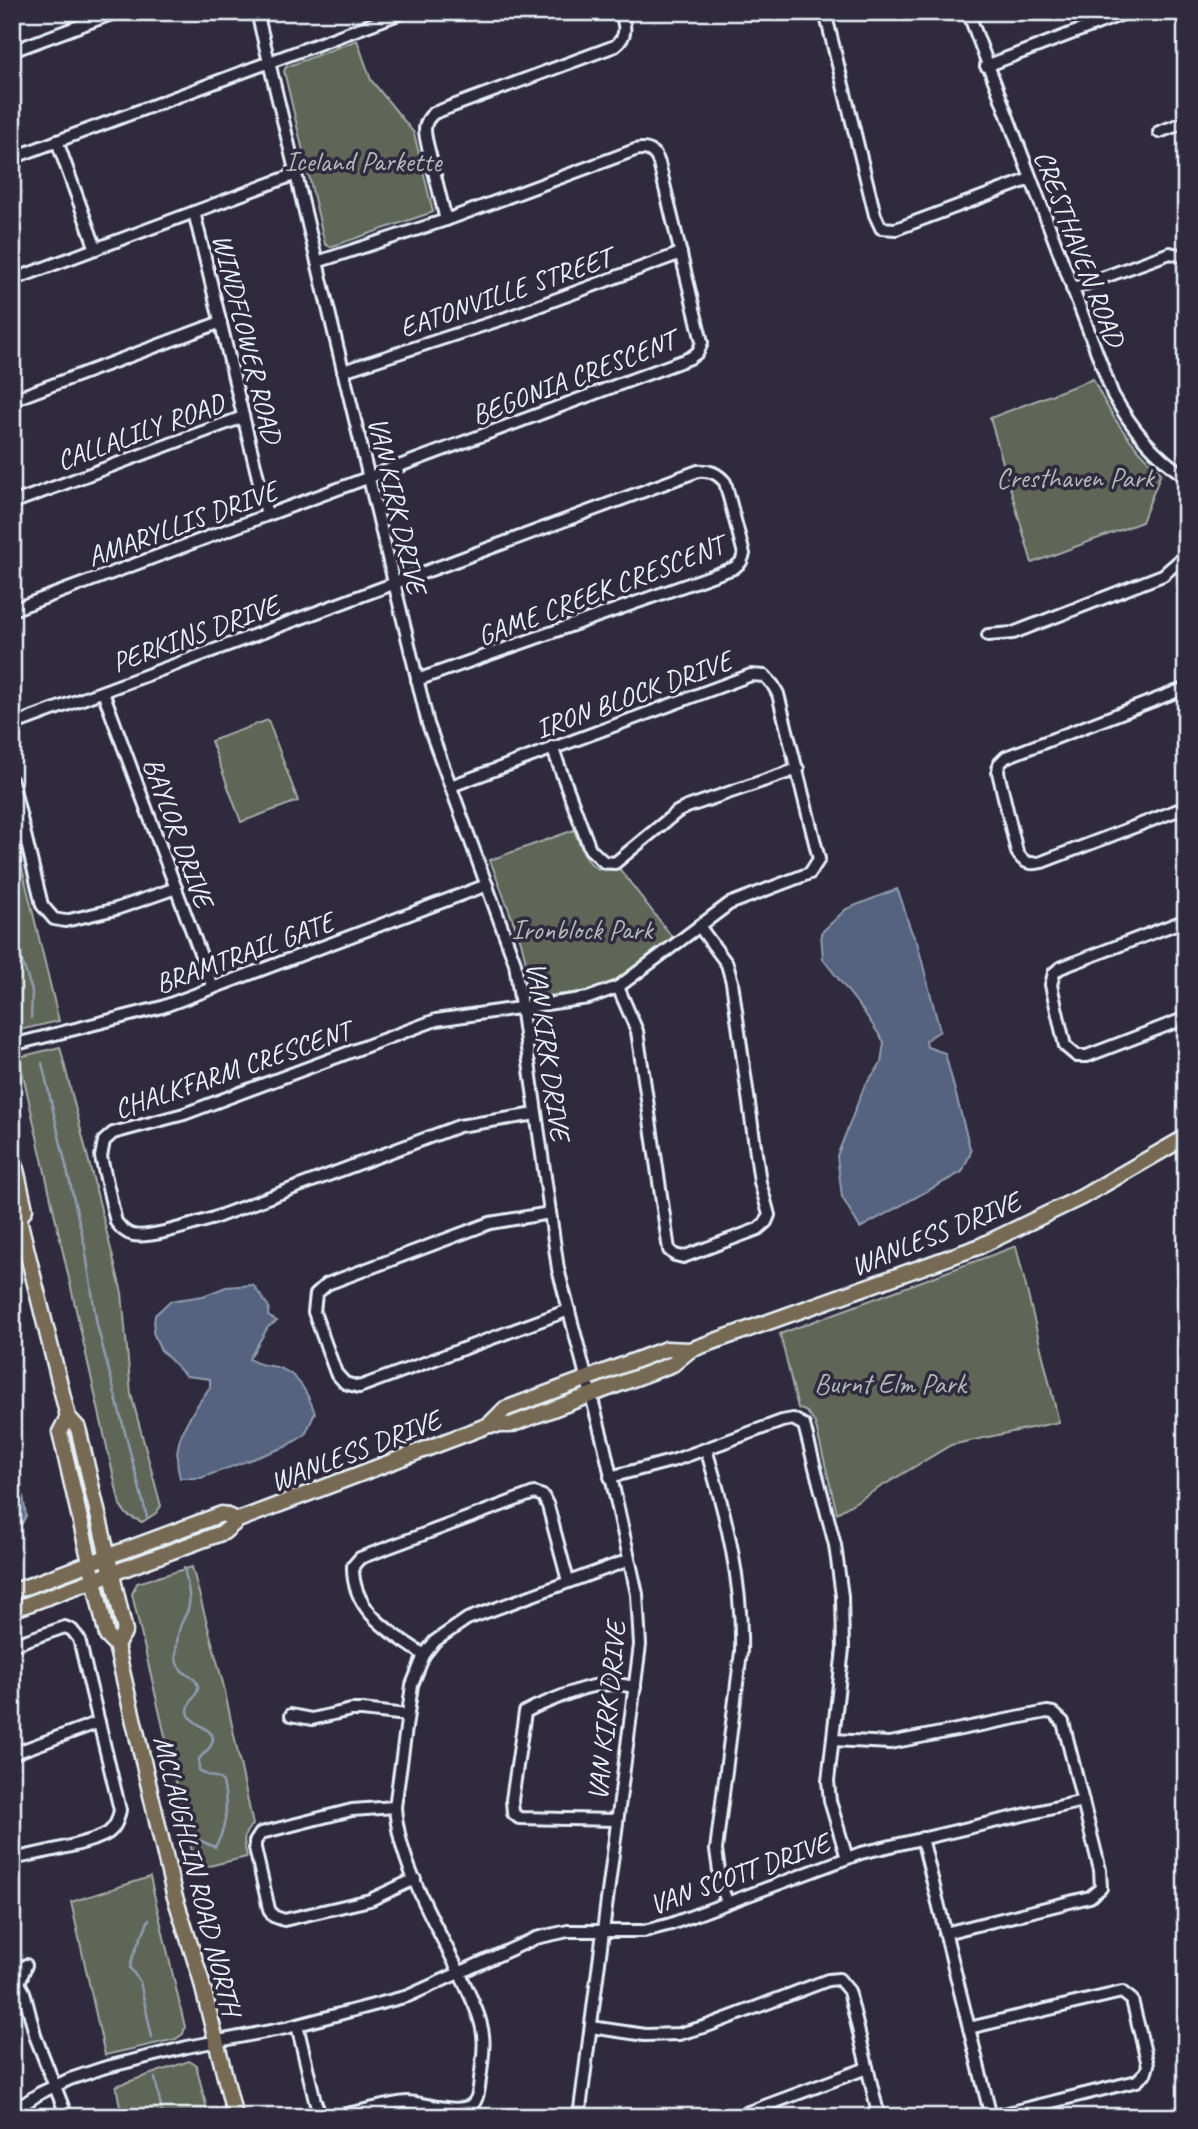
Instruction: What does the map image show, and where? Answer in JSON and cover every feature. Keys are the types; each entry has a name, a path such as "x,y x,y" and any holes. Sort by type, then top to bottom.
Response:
{"main road":[{"name":"WANLESS DRIVE","path":"12,1610 224,1532 238,1520 489,1425 510,1426 673,1364 690,1350 978,1247 1082,1197 1186,1137"},
{"name":"MCLAUGHLIN ROAD NORTH","path":"12,1151 25,1209 15,1216 68,1417 78,1429 125,1631 117,1646"},
{"name":"WANLESS DRIVE","path":"489,1425 505,1409 587,1378 666,1349 690,1350"},
{"name":"MCLAUGHLIN ROAD NORTH","path":"68,1417 60,1432 107,1636 117,1646 174,1894 200,1976 234,2117"},
{"name":"WANLESS DRIVE","path":"12,1592 222,1514 238,1520"}],"street":[{"path":"12,51 117,12"},
{"name":"VAN KIRK DRIVE","path":"257,12 428,724 510,945 522,1007 558,1269 587,1378 637,1594 641,1623 635,1687 579,2117"},
{"path":"12,158 404,12"},
{"path":"446,220 424,130 428,118 434,113 615,46 625,33 621,12"},
{"path":"825,12 875,215 881,228 896,229 1030,179"},
{"name":"CRESTHAVEN ROAD","path":"968,12 1100,365 1124,415 1142,439 1170,466 1186,477"},
{"path":"986,66 1101,17 1128,12"},
{"path":"1159,132 1186,122"},
{"path":"57,141 96,248"},
{"name":"BEGONIA CRESCENT","path":"317,261 446,220 635,150 647,149 655,154 657,159 702,342 694,355 367,478"},
{"path":"12,280 296,174"},
{"name":"WINDFLOWER ROAD","path":"194,212 267,515"},
{"name":"EATONVILLE STREET","path":"343,371 506,318 681,253"},
{"path":"1072,289 1170,253 1186,257"},
{"path":"12,400 221,322"},
{"name":"CALLALILY ROAD","path":"12,503 243,417"},
{"name":"GAME CREEK CRESCENT","path":"393,584 698,471 708,470 725,482 744,554 741,562 734,568 417,680"},
{"name":"AMARYLLIS DRIVE","path":"12,610 367,478"},
{"path":"988,635 1013,633 1163,575 1186,555"},
{"name":"PERKINS DRIVE","path":"12,725 393,584"},
{"name":"IRON BLOCK DRIVE","path":"451,786 751,675 765,676 778,694 818,852 818,863 814,869 803,877 742,897 618,987 588,998 522,1007"},
{"path":"1186,688 1006,757 999,764 998,772 1017,852 1027,863 1042,862 1186,807"},
{"name":"BAYLOR DRIVE","path":"103,692 213,988"},
{"path":"552,747 590,849 604,862 615,863 687,807 798,769"},
{"path":"12,781 42,905 54,919 65,921 117,909 176,888"},
{"name":"BRAMTRAIL GATE","path":"12,1045 142,1014 487,885"},
{"path":"1186,920 1060,968 1054,973 1051,985 1065,1046 1077,1056 1087,1056 1186,1018"},
{"path":"618,987 637,1031 669,1250 678,1257 687,1256 758,1229 769,1215 760,1182 733,982 727,964 699,926"},
{"name":"CHALKFARM CRESCENT","path":"522,1007 436,1020 184,1114 113,1133 104,1141 101,1157 116,1222 129,1234 140,1236 214,1217 470,1123 536,1114"},
{"path":"550,1213 490,1223 327,1284 316,1294 314,1312 336,1373 345,1383 359,1387 569,1310"},
{"path":"610,1477 675,1460 788,1420 797,1420 804,1425 835,1545 842,1596 843,1649 829,1792 847,1858"},
{"path":"706,1449 734,1562 742,1621 741,1653 716,1850 721,1885 727,1902"},
{"path":"424,1655 386,1629 365,1608 355,1585 353,1572 355,1562 360,1558 534,1493 543,1496 548,1506 568,1581"},
{"path":"297,2025 315,2101 319,2112 324,2115 335,2116 407,2102 466,2109 473,2105 478,2094 484,2044 480,2019 415,1879 399,1837 395,1807 412,1685 424,1655 435,1641 457,1624 629,1560"},
{"path":"12,1645 65,1627 72,1630 79,1639 120,1810 118,1822 109,1832 95,1839 12,1859"},
{"path":"617,1819 525,1819 516,1816 511,1807 525,1712 600,1684 635,1687"},
{"path":"291,1715 312,1719 362,1710 407,1715"},
{"path":"832,1740 890,1743 1053,1713 1063,1721 1101,1878 1102,1884 1098,1892 1090,1897 946,1933"},
{"path":"12,1754 99,1722"},
{"name":"VAN SCOTT DRIVE","path":"12,2112 56,2085 129,2061 297,2025 408,1996 536,1938 568,1931 644,1931 671,1924 847,1858 1083,1801"},
{"path":"395,1807 352,1810 261,1833 255,1842 255,1848 269,1909 273,1916 284,1920 370,1900 415,1879"},
{"path":"922,1839 991,2117 1137,2081 1146,2072 1148,2065 1132,2000 1122,1992 969,2028"},
{"path":"26,1965 16,1983 24,1992 36,2038 67,2117"},
{"path":"591,2028 645,2035 679,2034 835,1979 842,1981 849,1992 879,2117"},
{"path":"735,2117 867,2067"}],"green space":[{"name":"Iceland Parkette","path":"357,40 371,80 414,133 433,212 330,247 325,244 284,71 286,67"},
{"name":"Cresthaven Park","path":"1093,379 1122,429 1161,473 1142,522 1032,563 990,418"},
{"path":"268,720 298,801 241,822 211,741"},
{"path":"12,826 59,1021 15,1031 12,1029"},
{"name":"Ironblock Park","path":"574,830 589,861 600,870 618,867 673,938 611,984 583,992 536,997 521,942 490,860"},
{"path":"60,1047 122,1293 131,1394 161,1506 156,1513 142,1522 127,1515 120,1505 19,1057"},
{"name":"Burnt Elm Park","path":"1016,1246 1059,1422 951,1445 837,1513 815,1423 807,1412 798,1408 780,1334"},
{"path":"192,1567 224,1687 253,1825 245,1835 247,1857 196,1869 132,1594 137,1583"},
{"path":"150,1877 185,2027 183,2034 176,2039 105,2055 71,1902"},
{"path":"189,2061 196,2065 209,2117 122,2117 116,2086"}],"water":[{"path":"897,889 910,930 917,942 940,1031 926,1040 927,1047 945,1053 971,1152 962,1172 860,1228 842,1197 837,1156 864,1087 881,1063 884,1042 823,959 821,933 846,909"},
{"path":"253,1285 269,1307 268,1316 277,1321 268,1327 249,1359 290,1374 305,1391 315,1413 305,1435 285,1447 201,1478 180,1478 177,1465 179,1441 183,1429 210,1387 210,1379 186,1376 160,1349 153,1332 155,1315 170,1301 203,1296 226,1287"},
{"path":"12,1418 26,1516 19,1529 12,1531"}],"waterway":[{"path":"12,931 32,991 31,1018"},
{"path":"42,1063 85,1247 97,1325 147,1517"},
{"path":"184,1567 189,1601 177,1643 177,1663 198,1686 197,1693 188,1707 190,1716 212,1736 210,1747 199,1759 199,1770 223,1782 226,1799 224,1824 215,1847 196,1839"},
{"path":"149,1919 130,1968 140,1982 152,2037"},
{"path":"155,2078 163,2117"}]}
